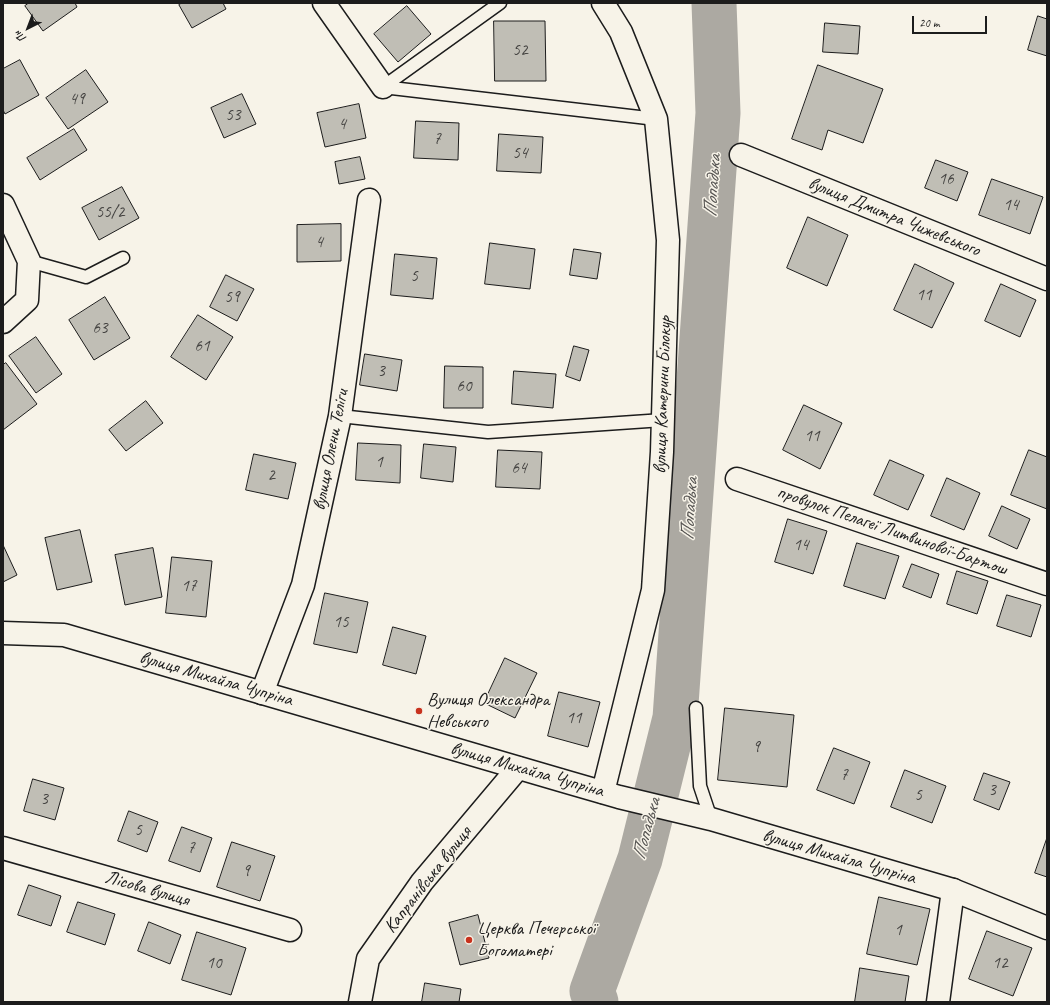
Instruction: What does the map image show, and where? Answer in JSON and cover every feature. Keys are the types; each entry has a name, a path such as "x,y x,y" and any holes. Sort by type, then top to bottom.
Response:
{"street":[{"path":"324,3 383,87"},
{"name":"вулиця Катерини Білокур","path":"603,3 621,32 656,119 668,240 663,420 653,590 611,794"},
{"name":"вулиця Дмитра Чижевського","path":"741,155 1047,279"},
{"name":"вулиця Олени Теліги","path":"262,693 303,585 340,416 369,200"},
{"path":"3,205 29,260 27,300 3,322"},
{"name":"провулок Пелагеї Литвинової-Бартош","path":"737,479 1047,584"},
{"name":"вулиця Михайла Чупріна","path":"3,633 64,635 518,768 701,817 953,890 1047,928"},
{"name":"Капранівська вулиця","path":"360,1002 368,960 422,882 518,768"},
{"name":"Лісова вулиця","path":"3,848 290,930"},
{"path":"938,1002 953,890"}],"lane":[{"path":"383,87 500,3"},
{"path":"383,87 656,119"},
{"path":"29,260 86,277 122,258"},
{"path":"340,416 488,432 663,420"},
{"path":"696,708 701,817"}],"building":[{"path":"29,3 75,3 77,7 43,31 25,6"},
{"path":"182,3 223,3 226,9 192,28 179,5"},
{"path":"407,6 431,34 398,62 374,34"},
{"path":"1038,16 1047,19 1047,56 1028,50"},
{"path":"494,21 545,21 546,81 495,81"},
{"path":"825,23 860,26 858,54 823,52"},
{"path":"20,60 39,95 5,114 3,110 3,69"},
{"path":"818,65 883,89 863,143 828,130 822,150 792,139"},
{"path":"86,70 108,102 68,129 46,98"},
{"path":"242,94 256,124 224,138 211,108"},
{"path":"359,104 366,138 325,147 317,113"},
{"path":"416,121 459,123 458,160 414,158"},
{"path":"74,129 87,150 40,180 27,158"},
{"path":"499,134 543,137 541,173 497,171"},
{"path":"360,157 365,179 339,184 335,162"},
{"path":"936,160 968,172 957,201 925,188"},
{"path":"992,179 1043,197 1030,234 979,215"},
{"path":"122,187 139,218 99,240 82,208"},
{"path":"808,217 848,235 827,286 787,268"},
{"path":"341,224 341,261 297,262 297,225"},
{"path":"490,243 535,249 530,289 485,284"},
{"path":"574,249 601,253 597,279 570,275"},
{"path":"395,254 437,258 433,299 391,295"},
{"path":"915,264 954,283 932,328 894,310"},
{"path":"226,275 254,289 237,321 210,307"},
{"path":"1001,284 1036,300 1020,337 985,321"},
{"path":"105,297 130,338 94,360 69,320"},
{"path":"198,315 233,337 206,380 171,357"},
{"path":"36,337 62,374 36,393 9,356"},
{"path":"574,346 589,350 580,381 566,376"},
{"path":"365,354 402,360 397,391 360,385"},
{"path":"6,363 37,404 3,430 3,365"},
{"path":"445,366 483,367 483,408 444,408"},
{"path":"514,371 556,374 553,408 512,404"},
{"path":"146,401 163,423 126,451 109,430"},
{"path":"804,405 842,423 820,469 783,450"},
{"path":"358,443 401,445 400,483 356,480"},
{"path":"424,444 456,447 453,482 421,478"},
{"path":"498,450 542,452 540,489 496,487"},
{"path":"1029,450 1047,457 1047,509 1011,495"},
{"path":"254,454 296,463 288,499 246,490"},
{"path":"890,460 924,475 908,510 874,495"},
{"path":"947,478 980,493 964,530 931,516"},
{"path":"1002,506 1030,519 1017,549 989,536"},
{"path":"788,519 827,531 813,574 775,562"},
{"path":"80,530 92,582 57,590 45,538"},
{"path":"857,543 899,556 885,599 844,586"},
{"path":"3,545 17,575 3,582"},
{"path":"153,548 162,597 125,605 115,555"},
{"path":"172,557 212,561 206,617 166,613"},
{"path":"912,564 939,574 931,598 903,587"},
{"path":"957,571 988,581 977,614 947,604"},
{"path":"325,593 368,602 357,653 314,644"},
{"path":"1007,595 1041,605 1031,637 997,626"},
{"path":"393,627 426,636 416,674 383,665"},
{"path":"505,658 537,673 515,718 484,703"},
{"path":"559,692 600,702 588,747 548,736"},
{"path":"725,708 794,715 787,787 718,780"},
{"path":"834,748 870,762 854,804 817,790"},
{"path":"905,770 946,786 932,823 891,807"},
{"path":"984,773 1010,782 999,810 974,800"},
{"path":"33,779 64,788 55,820 24,811"},
{"path":"129,811 158,822 147,852 118,841"},
{"path":"182,827 212,838 200,872 169,861"},
{"path":"1047,838 1047,877 1035,873"},
{"path":"232,842 275,856 260,901 217,887"},
{"path":"29,885 61,896 51,926 18,915"},
{"path":"879,897 930,909 917,965 867,954"},
{"path":"78,902 115,914 105,945 67,932"},
{"name":"Церква Печерської Богоматері","path":"478,915 489,958 460,965 449,923"},
{"path":"149,922 181,935 170,964 138,951"},
{"path":"987,931 1032,948 1013,996 969,979"},
{"path":"197,932 246,948 231,995 182,980"},
{"path":"860,968 909,976 905,1002 855,1002"},
{"path":"425,983 461,989 459,1002 422,1002"}],"waterway":[{"name":"Попадька","path":"596,1002 592,991 640,859 675,718 718,113 714,3"}],"place":[{"name":"Вулиця Олександра Невського","path":"419,711"},
{"name":"Церква Печерської Богоматері","path":"469,940"}]}
